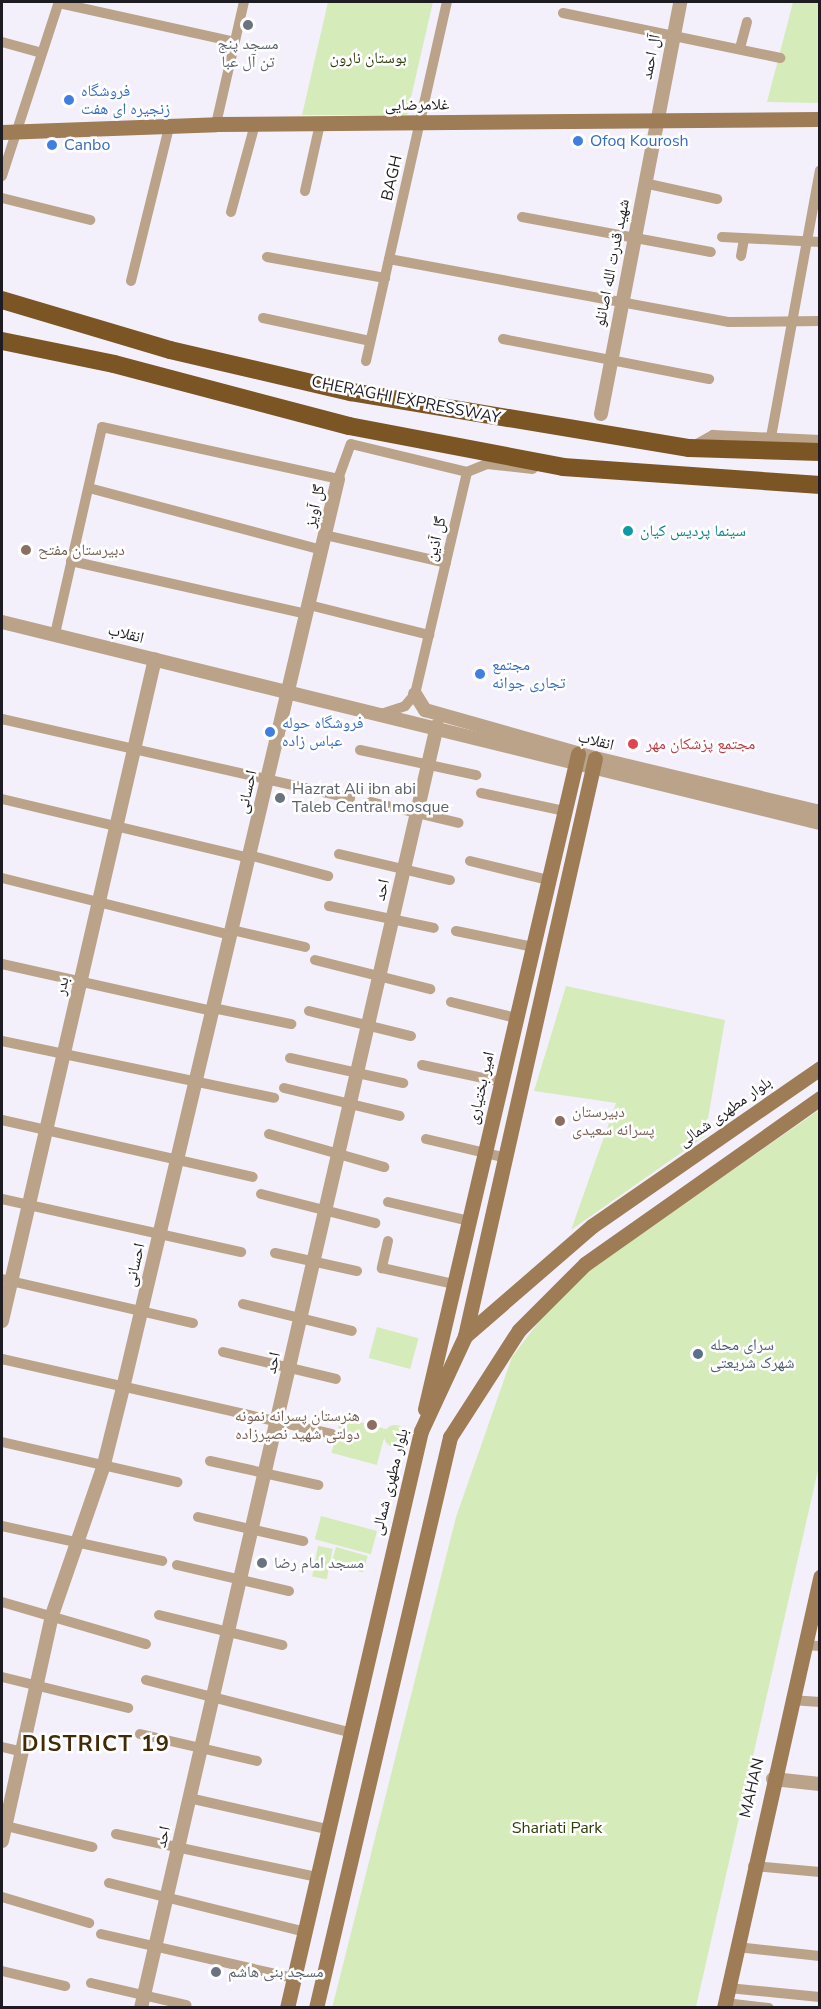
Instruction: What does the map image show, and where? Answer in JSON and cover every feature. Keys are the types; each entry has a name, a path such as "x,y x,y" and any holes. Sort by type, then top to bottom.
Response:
{"highway":[{"name":"CHERAGHI EXPRESSWAY","path":"4,301 170,350 351,392 689,448 819,452"},
{"path":"2,331 56,351"},
{"name":"CHERAGHI EXPRESSWAY","path":"2,341 56,351 349,426 556,469 819,485"}],"main road":[{"name":"غلامرضایی","path":"9,133 216,124 819,119"},
{"name":"امیر بختیاری","path":"421,1431 577,759"},
{"path":"465,1336 503,1157 593,764"},
{"path":"532,953 547,962"},
{"name":"بلوار مطهری شمالی","path":"287,2007 349,1732 421,1431 465,1336 592,1226 819,1068"},
{"path":"316,2007 450,1437 519,1330 571,1277 610,1243 819,1098"},
{"name":"MAHAN","path":"726,1999 772,1779 819,1583"}],"street":[{"path":"2,176 9,133 42,53 59,2 235,42"},
{"path":"216,124 244,2"},
{"name":"BAGH","path":"366,361 447,2"},
{"name":"آل احمد","path":"656,119 680,2"},
{"path":"563,13 780,58"},
{"path":"740,48 747,22"},
{"path":"2,42 42,53"},
{"name":"شهید قدرت الله اصانلو","path":"601,414 656,119"},
{"path":"231,212 255,124"},
{"path":"305,191 320,124"},
{"path":"131,280 169,127"},
{"path":"771,437 819,170"},
{"path":"644,183 717,199"},
{"path":"2,198 90,220"},
{"path":"522,217 711,252"},
{"path":"722,237 804,244 819,242"},
{"path":"741,256 744,239"},
{"path":"267,257 385,278"},
{"path":"389,259 729,322 791,319 819,321"},
{"path":"263,318 370,341"},
{"path":"503,339 611,358 709,379"},
{"path":"55,634 102,427 338,479"},
{"path":"689,448 713,435 819,440"},
{"name":"گل آویز","path":"288,693 338,479 351,444 467,472"},
{"path":"467,472 487,464 556,469"},
{"name":"گل آذین","path":"415,694 467,472"},
{"path":"89,488 322,550"},
{"path":"325,535 446,563"},
{"path":"71,561 429,635"},
{"name":"انقلاب","path":"2,622 288,693 577,759"},
{"name":"بدر","path":"2,1321 6,1280 29,1204 155,659"},
{"name":"احسانی","path":"2,1840 3,1825 19,1751 52,1615 73,1543 103,1468 123,1388 288,693"},
{"path":"381,714 405,705 415,694"},
{"name":"انقلاب","path":"415,694 426,710 577,759 819,823"},
{"path":"2,719 350,798"},
{"name":"احد","path":"142,2002 437,726"},
{"path":"360,750 428,767 476,775"},
{"name":"انقلاب","path":"593,764 819,812"},
{"path":"481,793 565,810"},
{"path":"2,799 328,876"},
{"path":"371,802 459,823"},
{"path":"339,854 404,872 450,880"},
{"path":"470,861 548,880"},
{"path":"2,878 99,902 305,947"},
{"path":"329,906 434,928"},
{"path":"456,931 532,953"},
{"path":"315,960 430,988"},
{"path":"2,964 213,1010 291,1024"},
{"path":"451,1002 516,1018"},
{"path":"309,1011 411,1036"},
{"path":"2,1041 274,1098"},
{"path":"290,1059 357,1071 403,1083"},
{"path":"422,1065 501,1082"},
{"path":"284,1088 400,1116"},
{"path":"2,1120 178,1158 253,1177"},
{"path":"269,1134 384,1167"},
{"path":"426,1139 503,1157"},
{"path":"261,1194 375,1223"},
{"path":"2,1199 241,1252"},
{"path":"388,1202 469,1221"},
{"path":"388,1241 382,1268 454,1284"},
{"path":"275,1253 357,1271"},
{"path":"6,1280 193,1323"},
{"path":"243,1304 352,1331"},
{"path":"223,1352 336,1379"},
{"path":"2,1359 213,1410 332,1434"},
{"path":"2,1442 103,1468 177,1482"},
{"path":"210,1461 318,1485"},
{"path":"198,1517 252,1526 303,1541"},
{"path":"2,1526 162,1561"},
{"path":"177,1565 289,1591"},
{"path":"2,1602 146,1644"},
{"path":"159,1615 227,1635 282,1646"},
{"path":"804,1645 819,1646"},
{"path":"2,1677 35,1683 128,1708"},
{"path":"146,1680 349,1732"},
{"path":"791,1700 819,1702"},
{"path":"140,1734 257,1761"},
{"path":"2,1747 19,1751"},
{"path":"772,1779 819,1784"},
{"path":"189,1798 327,1829"},
{"path":"3,1825 92,1847"},
{"path":"116,1834 316,1877"},
{"path":"753,1866 819,1872"},
{"path":"109,1883 305,1932"},
{"path":"2,1897 89,1923"},
{"path":"101,1934 155,1944 293,1978"},
{"path":"737,1947 819,1956"},
{"path":"2,1971 65,1986"},
{"path":"91,1983 142,2002 186,2006"},
{"path":"726,1999 819,1997"},
{"path":"726,1999 769,2007"}],"green space":[{"name":"بوستان نارون","path":"328,2 433,2 407,115 302,115"},
{"path":"793,2 819,2 819,103 767,102"},
{"path":"566,986 725,1020 705,1136 571,1230 616,1103 534,1091"},
{"name":"Shariati Park","path":"819,1110 819,1466 696,2007 332,2008 456,1517 512,1357 565,1287"},
{"path":"377,1327 419,1338 410,1369 369,1358"},
{"path":"341,1417 386,1429 377,1465 331,1453"},
{"path":"391,1425 399,1425 406,1432 406,1440 399,1447 391,1447 384,1440 384,1432"},
{"path":"321,1516 377,1531 371,1554 315,1539"},
{"path":"318,1546 333,1549 327,1579 312,1576"},
{"path":"336,1547 368,1556 363,1572 331,1563"}],"place":[{"name":"مسجد پنج تن آل عبا","path":"248,25"},
{"name":"فروشگاه زنجیره ای هفت","path":"69,100"},
{"name":"Ofoq Kourosh","path":"578,141"},
{"name":"Canbo","path":"52,145"},
{"name":"سینما پردیس کیان","path":"628,531"},
{"name":"دبیرستان مفتح","path":"26,550"},
{"name":"مجتمع تجاری جوانه","path":"480,674"},
{"name":"فروشگاه حوله عباس زاده","path":"270,732"},
{"name":"مجتمع پزشکان مهر","path":"633,744"},
{"name":"Hazrat Ali ibn abi Taleb Central mosque","path":"280,798"},
{"name":"دبیرستان پسرانه سعیدی","path":"560,1121"},
{"name":"سرای محله شهرک شریعتی","path":"698,1354"},
{"name":"هنرستان پسرانه نمونه دولتی شهید نصیرزاده","path":"372,1425"},
{"name":"مسجد امام رضا","path":"262,1563"},
{"name":"مسجد بنی هاشم","path":"216,1972"}],"district":[{"name":"DISTRICT 19","path":"96,1745"}]}
